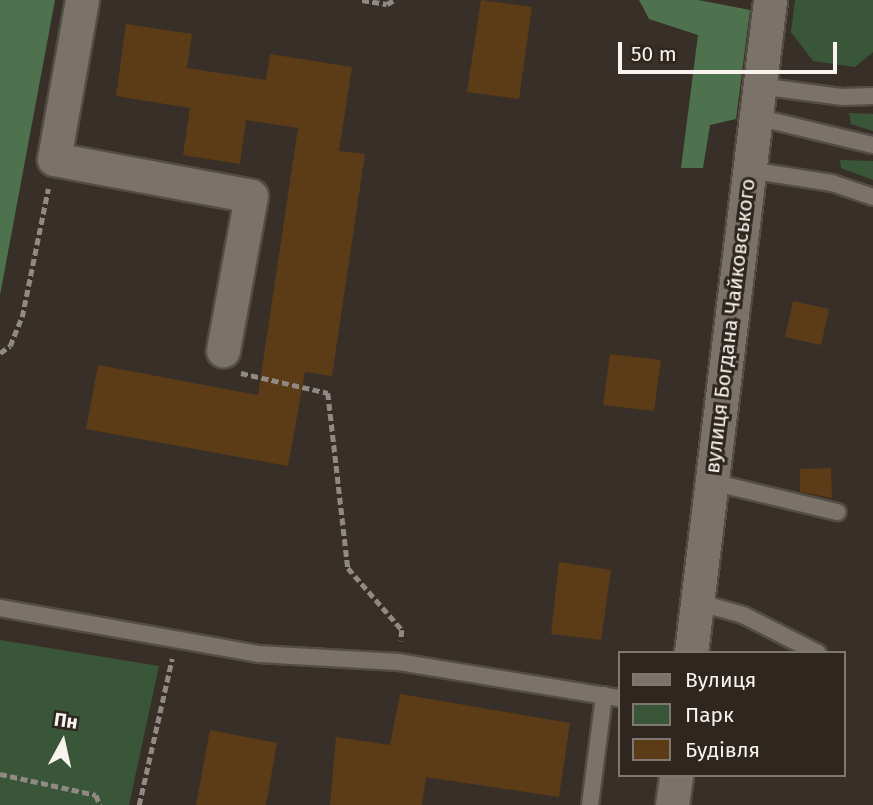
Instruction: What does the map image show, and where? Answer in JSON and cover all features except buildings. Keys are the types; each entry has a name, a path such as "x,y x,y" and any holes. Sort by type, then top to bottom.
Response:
{"street":[{"path":"82,0 54,159 251,196 222,350"},
{"name":"вулиця Богдана Чайковського","path":"691,651 770,0"},
{"path":"672,805 676,777"}],"lane":[{"path":"757,102 873,96"},
{"path":"757,102 873,145"},
{"path":"749,170 832,183 873,197"},
{"path":"712,482 837,512"},
{"path":"697,602 744,615 814,651"},
{"path":"0,608 258,654 398,662 612,696 590,805"}],"path":[{"path":"362,0 387,4 394,0"},
{"path":"0,353 10,346 22,317 54,159"},
{"path":"222,350 242,373 327,393 348,569 402,630 398,662"},
{"path":"139,805 177,639"},
{"path":"0,774 96,795 100,805"}],"green space":[{"path":"0,0 55,0 0,295"},
{"path":"639,0 698,0 750,10 736,119 710,125 703,168 681,168 698,35 649,19"},
{"path":"795,0 873,0 873,52 855,67 813,61 791,32"},
{"path":"849,113 873,114 873,131 851,124"},
{"path":"840,160 873,161 873,180 841,168"},
{"path":"0,640 159,666 129,805 0,805"}]}
